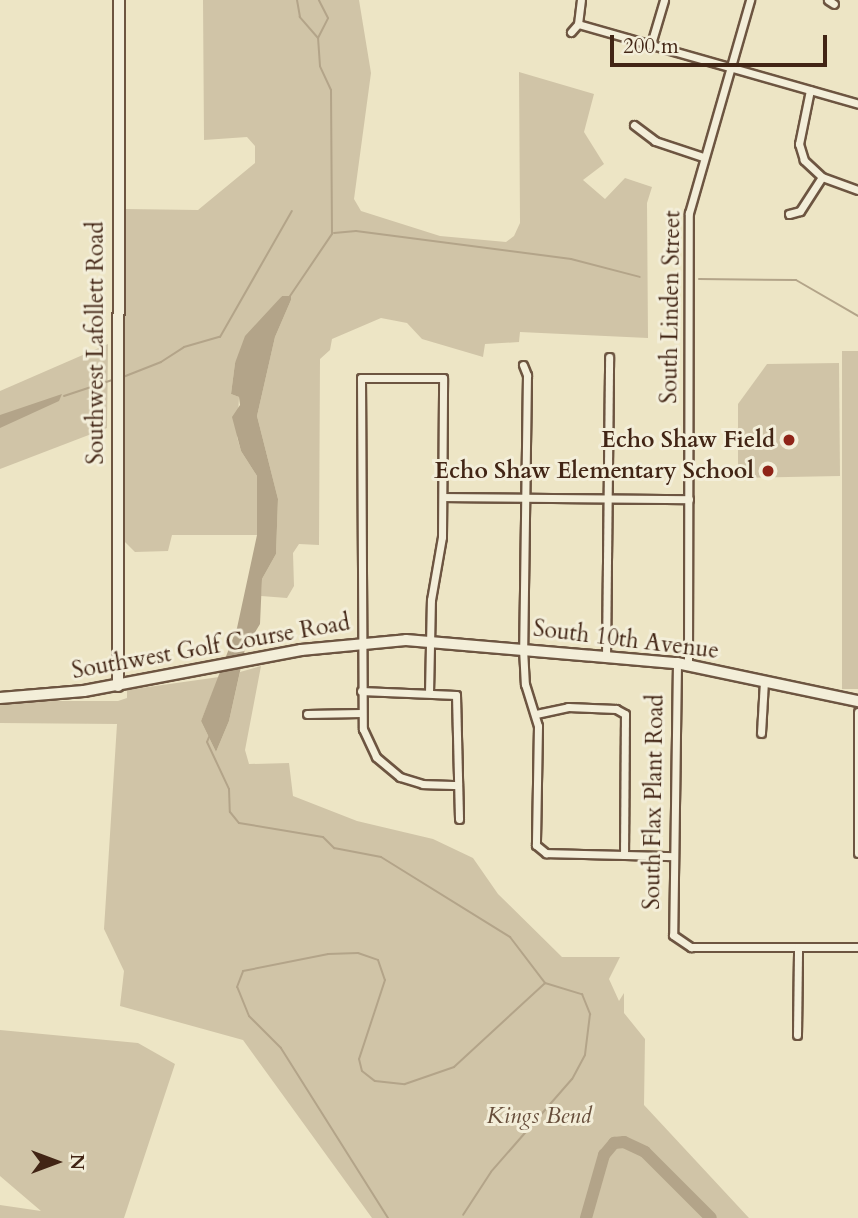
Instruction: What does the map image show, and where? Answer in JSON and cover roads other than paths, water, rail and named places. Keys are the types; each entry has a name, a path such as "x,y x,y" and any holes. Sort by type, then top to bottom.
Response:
{"main road":[{"name":"Southwest Lafollett Road","path":"118,686 116,430 119,0"},
{"name":"Southwest Golf Course Road","path":"0,698 118,686 276,655 360,642 429,640"},
{"name":"South 10th Avenue","path":"429,640 682,664 858,701"}],"street":[{"path":"571,32 578,24 581,0"},
{"path":"651,44 664,0"},
{"name":"South Linden Street","path":"682,664 689,499 689,225 704,157 750,0"},
{"path":"578,24 858,104"},
{"path":"810,90 799,144 804,160 822,177 858,190"},
{"path":"634,125 655,141 704,157"},
{"path":"789,214 800,211 822,177"},
{"path":"606,657 609,356"},
{"path":"523,365 527,375 523,498 523,648 526,688 536,714 539,850 672,856"},
{"path":"429,693 429,640 443,497 443,379 361,378 361,713 370,747 389,770 417,783 458,785"},
{"path":"443,497 689,499"},
{"name":"South Flax Plant Road","path":"682,664 670,920 677,940 691,947 798,947"},
{"path":"761,733 764,681"},
{"path":"361,691 456,695 459,819"},
{"path":"536,714 564,708 622,711 626,719 624,855"},
{"path":"858,712 858,852"},
{"path":"307,714 361,713"},
{"path":"797,1035 798,947 858,947"}],"waterway":[{"path":"290,296 332,234 331,90 320,66 318,38 300,17 297,0"},
{"path":"318,38 328,18 319,0"},
{"path":"123,377 161,362 184,347 220,337 292,211"},
{"path":"334,233 356,231 571,259 640,277"},
{"path":"699,279 796,280 858,316"},
{"path":"64,396 115,379"},
{"path":"209,737 207,742 229,789 230,812 239,823 323,837 334,848 381,857 510,937 545,983"},
{"path":"388,1218 281,1048 249,1016 237,987 243,971 328,954 358,953 378,960 385,980 359,1059 362,1071 375,1081 405,1084 454,1067 545,983 582,994 590,1014 585,1055 572,1079 491,1172 463,1215"},
{"path":"586,1218 604,1155 614,1143 624,1142 645,1152 711,1218"}],"place":[{"name":"Echo Shaw Field","path":"789,440"},
{"name":"Echo Shaw Elementary School","path":"768,471"}],"park label":[{"name":"Kings Bend","path":"539,1116"}]}
